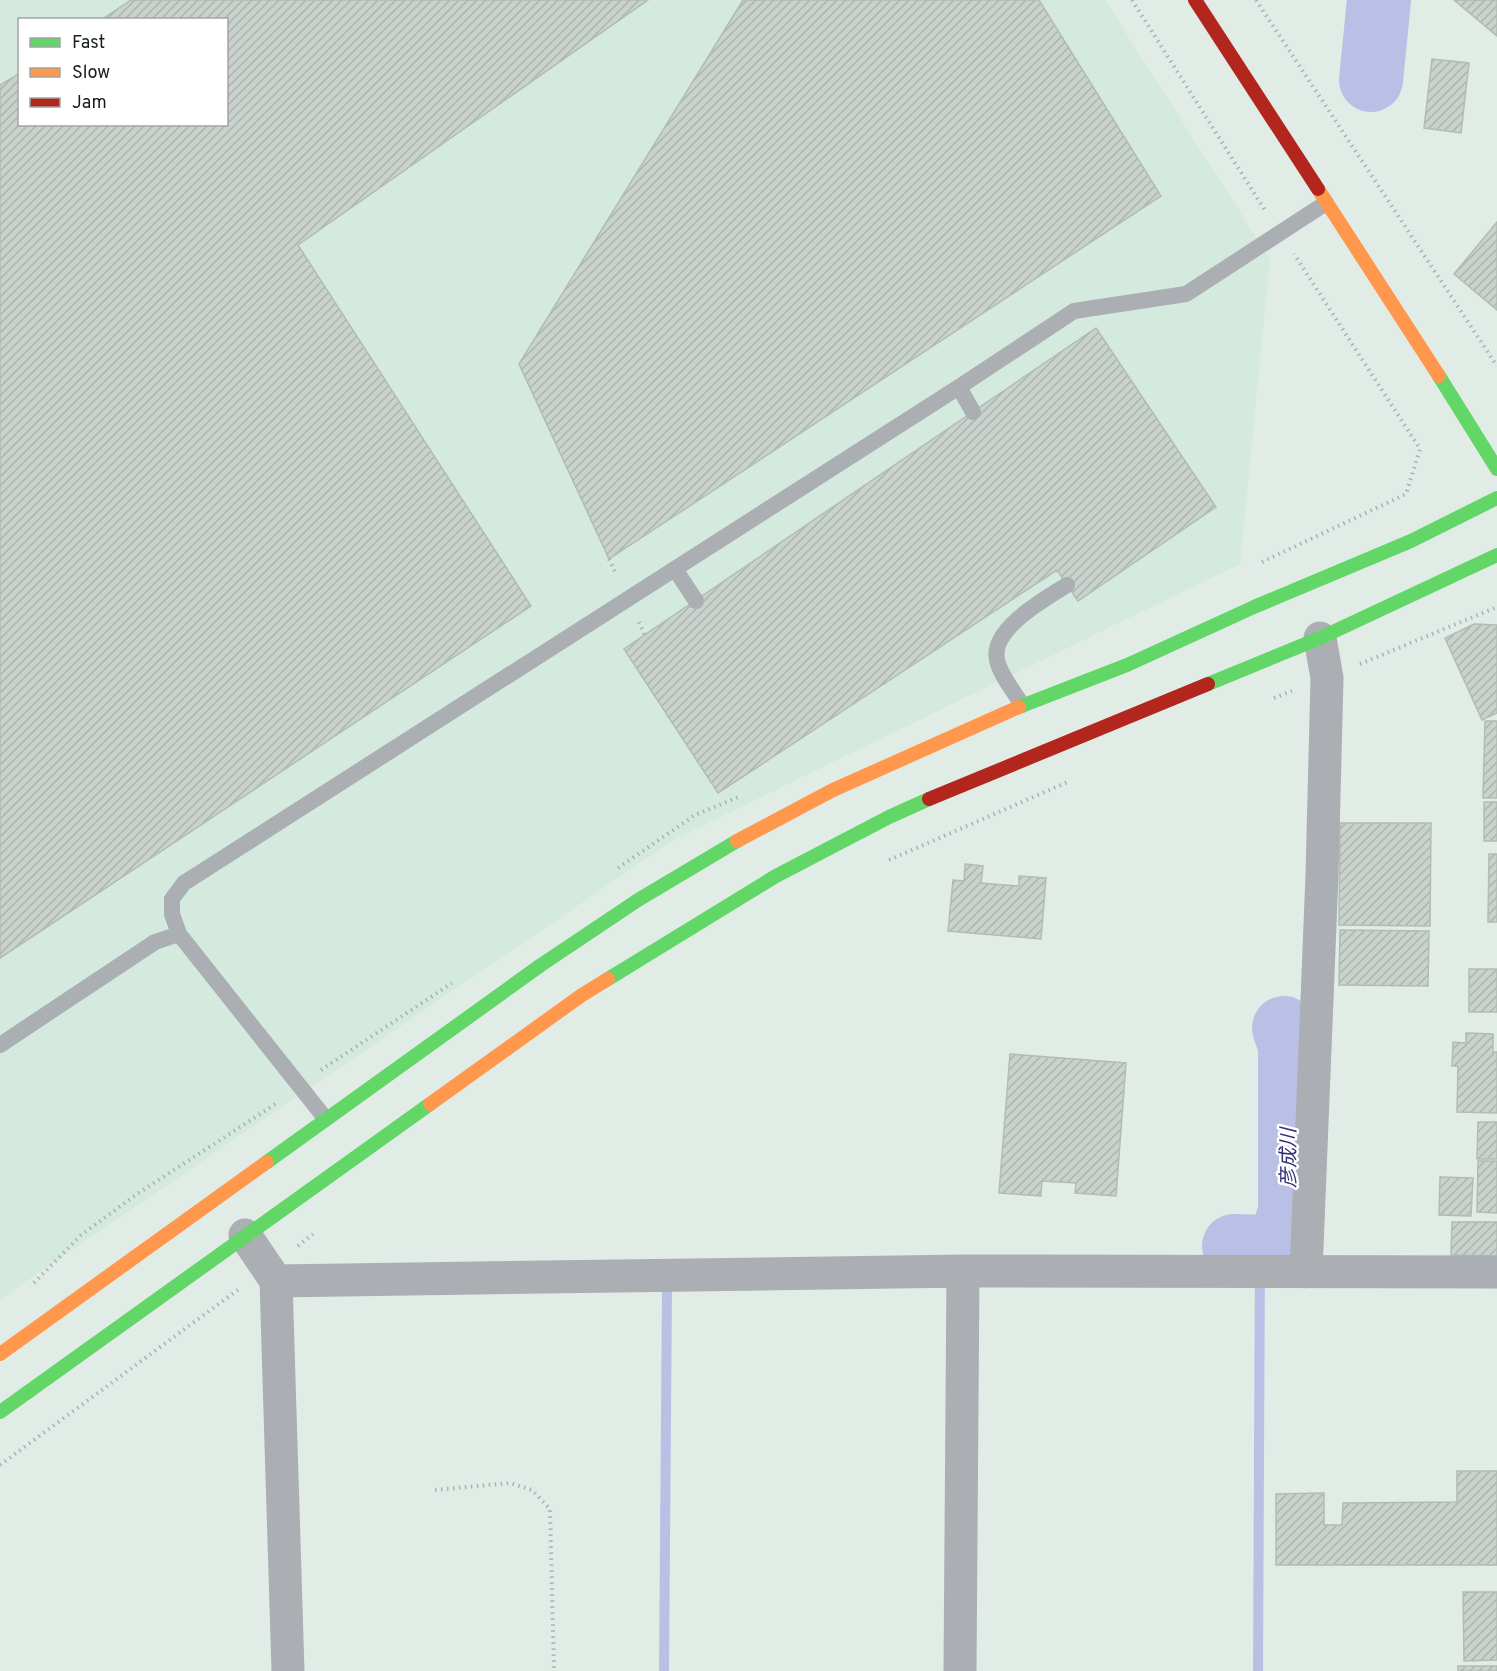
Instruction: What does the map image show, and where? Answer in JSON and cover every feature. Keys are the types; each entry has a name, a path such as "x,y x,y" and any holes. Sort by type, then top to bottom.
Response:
{"street":[{"path":"1195,0 1468,420 1497,469"},
{"path":"0,1354 325,1118 541,965 638,900 707,859 833,790 1022,705 1127,665 1254,607 1411,541 1497,498"},
{"path":"0,1412 582,995 776,876 889,817 955,787 1320,638 1497,555"},
{"path":"1306,1272 1322,875 1327,678 1320,638"},
{"path":"245,1235 272,1275 288,1671"},
{"path":"272,1275 963,1271 1497,1272"},
{"path":"960,1671 963,1271"}],"lane":[{"path":"325,1118 179,934 172,914 172,899 184,884 1074,311 1186,294 1326,203"},
{"path":"959,387 973,412"},
{"path":"675,569 696,601"},
{"path":"1038,583 1046,598"},
{"path":"1022,705 997,662 996,649 1002,634 1046,598 1067,585"},
{"path":"0,1045 155,942 179,934"}],"path":[{"path":"1132,0 1420,449 1406,494 1253,567"},
{"path":"1256,0 1497,366"},
{"path":"1273,698 1497,608"},
{"path":"887,861 1079,777"},
{"path":"617,869 695,815 749,793"},
{"path":"317,1073 460,977"},
{"path":"29,1288 91,1228 137,1194 277,1103"},
{"path":"0,1465 272,1275 315,1233"},
{"path":"435,1490 510,1483 532,1490 550,1509 554,1671"}],"shaded area":[{"path":"0,0 1105,0 1270,259 1240,564 677,838 0,1299"}],"building":[{"path":"131,0 648,0 298,245 531,606 0,958 0,85 18,74 18,126 228,126 228,18 104,18"},
{"path":"743,0 1039,0 1161,196 609,559 519,364"},
{"path":"1454,0 1497,0 1497,36"},
{"path":"1432,59 1469,63 1461,133 1424,128"},
{"path":"1497,222 1497,310 1454,274"},
{"path":"1096,328 1216,507 1078,601 1057,570 718,793 624,649"},
{"path":"1474,624 1497,625 1497,713 1482,720 1445,638"},
{"path":"1485,721 1497,721 1497,798 1483,798"},
{"path":"1484,802 1497,802 1497,841 1484,841"},
{"path":"1340,823 1431,823 1430,926 1339,925"},
{"path":"1489,854 1497,854 1497,922 1488,922"},
{"path":"965,864 983,866 981,883 1019,886 1019,876 1046,878 1041,939 948,931 953,880 964,881"},
{"path":"1340,930 1429,931 1428,986 1339,985"},
{"path":"1469,969 1497,969 1497,1012 1469,1012"},
{"path":"1466,1033 1493,1034 1493,1052 1497,1052 1497,1113 1457,1112 1458,1066 1452,1066 1453,1042 1466,1043"},
{"path":"1010,1054 1126,1063 1116,1196 1075,1193 1076,1183 1042,1181 1041,1196 999,1193"},
{"path":"1478,1122 1497,1122 1497,1159 1477,1159"},
{"path":"1478,1161 1497,1161 1497,1213 1477,1212"},
{"path":"1440,1177 1473,1178 1471,1216 1439,1215"},
{"path":"1452,1222 1497,1222 1497,1256 1451,1255"},
{"path":"1457,1471 1497,1471 1497,1565 1276,1565 1276,1494 1324,1493 1324,1525 1342,1525 1343,1503 1457,1502"},
{"path":"1463,1592 1497,1592 1497,1660 1464,1661"},
{"path":"1458,1666 1497,1666 1497,1671 1458,1671"}],"waterway":[{"name":"彦成川","path":"1371,80 1379,0"},
{"name":"彦成川","path":"1234,1246 1263,1247 1282,1236 1290,1212 1290,1046 1284,1028"},
{"path":"1258,1671 1260,1247"},
{"path":"664,1671 667,1288"}],"traffic: fast":[{"path":"1439,376 1497,469"},
{"path":"1019,707 1127,665 1254,607 1411,541 1497,498"},
{"path":"1208,684 1320,638 1497,555"},
{"path":"608,979 776,876 889,817 929,799"},
{"path":"267,1162 541,965 638,900 737,841"},
{"path":"0,1412 430,1104"}],"traffic: slow":[{"path":"1318,189 1439,376"},
{"path":"737,841 833,790 1019,707"},
{"path":"430,1104 582,995 608,979"},
{"path":"0,1354 267,1162"}],"traffic: jam":[{"path":"1195,0 1318,189"},
{"path":"929,799 1208,684"}]}
